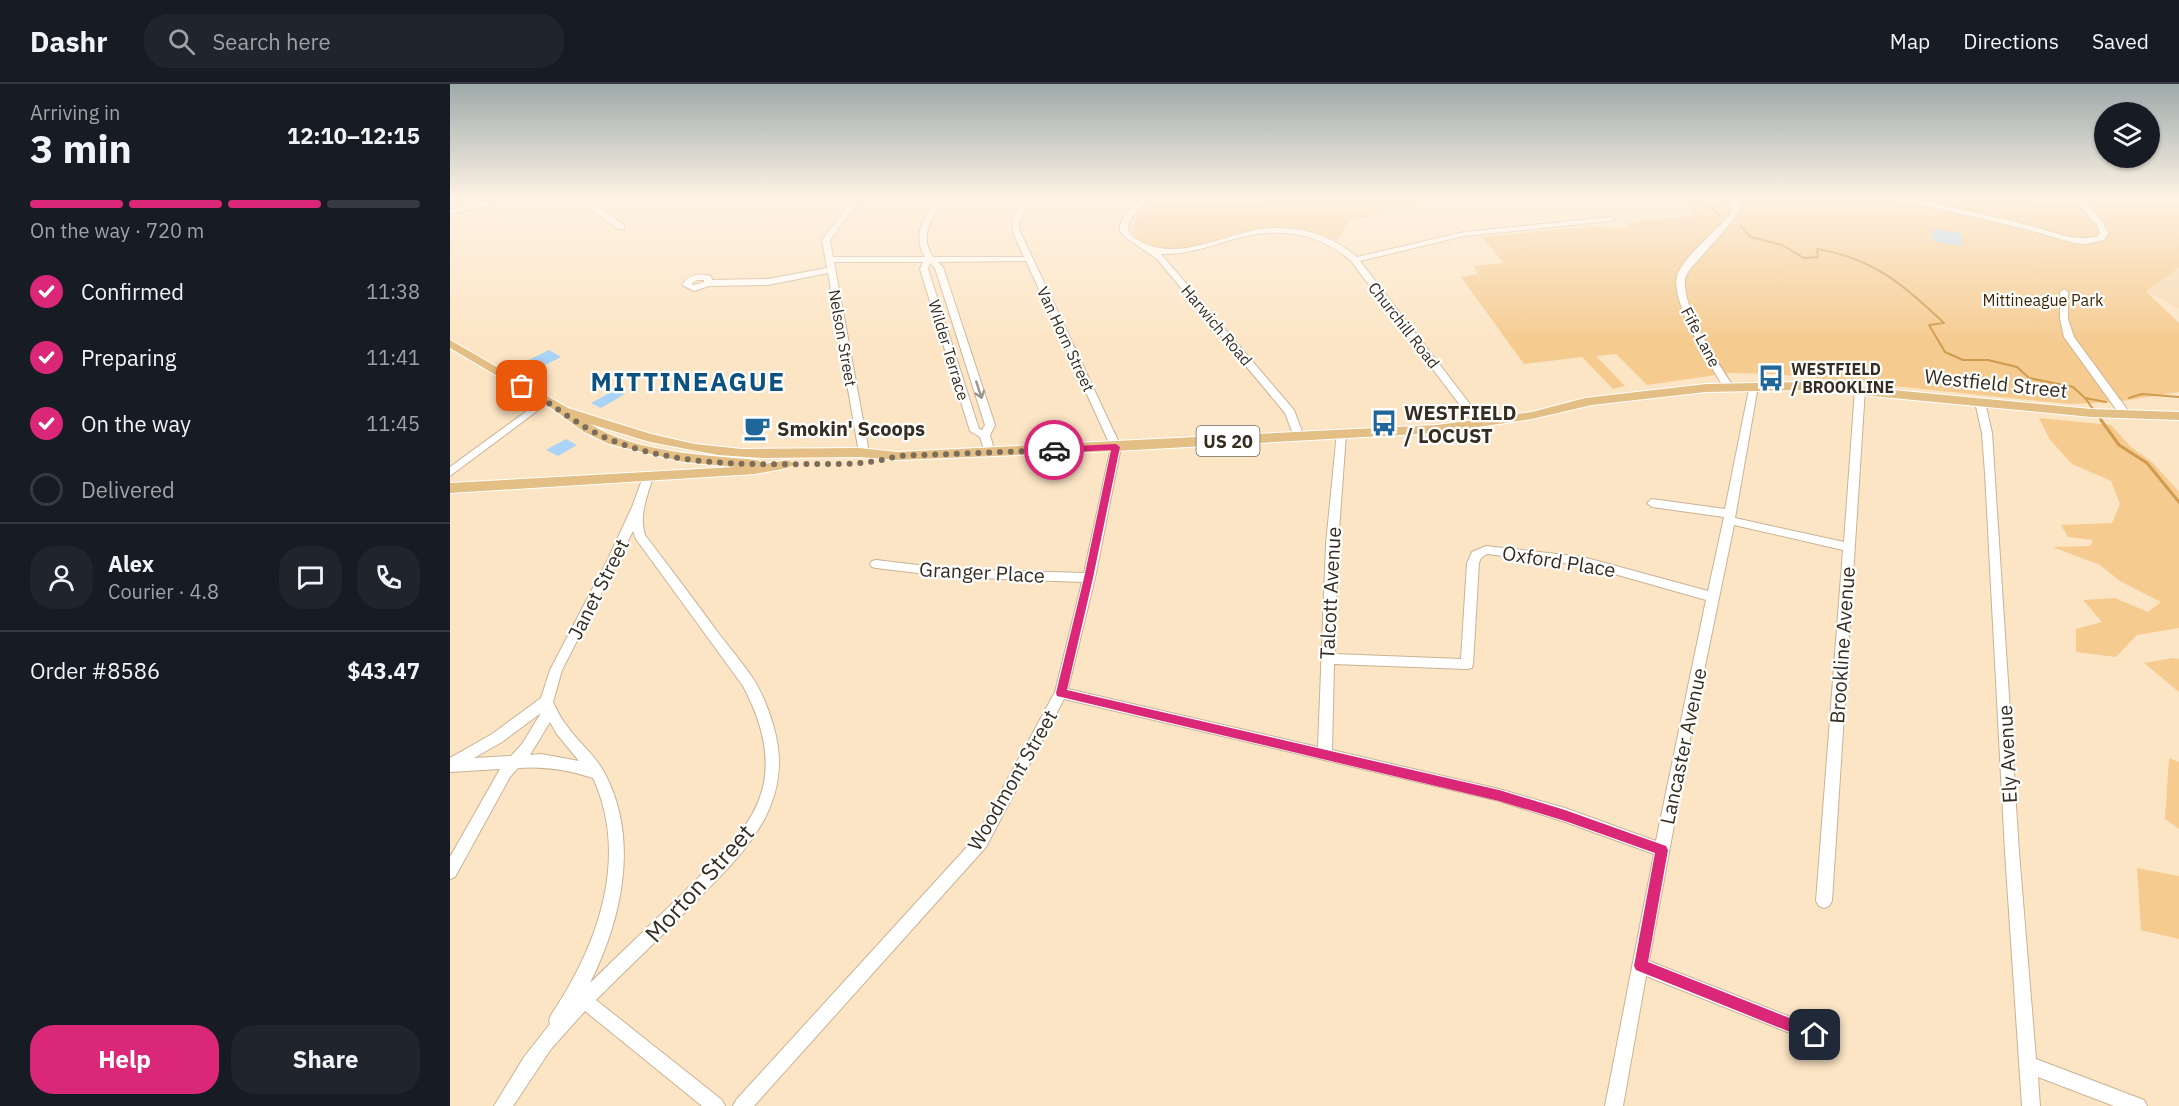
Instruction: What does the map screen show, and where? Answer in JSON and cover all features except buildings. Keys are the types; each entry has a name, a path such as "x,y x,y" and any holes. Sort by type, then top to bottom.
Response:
{"main road":[{"name":"Westfield Street","path":"450,343 546,400 588,429 630,446 659,454 708,461 788,465 874,463 897,456"},
{"name":"Westfield Street","path":"561,410 629,434 694,448 764,454 864,453 897,456 1376,434 1476,419 1542,415 1593,401 1728,386 1809,386 1860,389 2096,413 2178,417"},
{"path":"630,446 644,457 649,473"},
{"path":"649,473 708,461"},
{"path":"450,488 649,473 755,470 788,465"}],"street":[{"name":"Nelson Street","path":"827,246 864,453"},
{"name":"Wilder Terrace","path":"924,246 928,259 939,267 990,425 985,435 990,453"},
{"name":"Van Horn Street","path":"1022,246 1116,447"},
{"name":"Harwich Road","path":"1142,246 1154,251 1290,412 1299,437"},
{"name":"Churchill Road","path":"1154,251 1191,251 1208,246"},
{"name":"Churchill Road","path":"1337,246 1355,260 1476,419"},
{"path":"1355,260 1415,246"},
{"name":"Fife Lane","path":"1706,246 1687,268 1678,283 1682,301 1728,386"},
{"name":"Wilder Terrace","path":"928,259 924,269 975,431 985,435"},
{"path":"829,260 1028,259"},
{"path":"708,283 768,282 831,270"},
{"path":"2064,292 2064,319 2069,337 2125,414"},
{"path":"939,317 954,314"},
{"path":"956,372 972,369"},
{"name":"Lancaster Avenue","path":"1614,1106 1753,386"},
{"name":"Brookline Avenue","path":"1824,901 1860,389"},
{"path":"450,472 546,400"},
{"name":"Ely Avenue","path":"1980,402 1987,433 1990,473 2012,852 2031,1106"},
{"name":"Talcott Avenue","path":"1324,754 1332,544 1341,434"},
{"name":"Woodmont Street","path":"742,1106 981,842 1061,693 1089,578 1116,447"},
{"name":"Janet Street","path":"450,872 514,761 528,748 548,705 556,670 638,507 649,473"},
{"path":"1652,503 1729,517 1761,528 1849,547"},
{"name":"Morton Street","path":"502,1106 560,1024 735,850 762,809 772,774 772,747 758,701 748,682 640,536 636,523 638,507"},
{"name":"Oxford Place","path":"1327,659 1467,663 1473,563 1481,552 1509,551 1583,561 1713,597"},
{"name":"Granger Place","path":"876,564 952,573 1089,578"},
{"path":"1061,693 1499,795 1565,815 1662,850"},
{"path":"450,766 548,705 561,729 598,774 608,794 615,822 614,875 606,917 586,972 536,1055"},
{"path":"450,766 541,760 563,762 598,774"},
{"path":"1641,966 1815,1035"},
{"path":"585,1001 716,1106"},
{"path":"2028,1065 2138,1106"}],"shaded area":[{"path":"2179,268 2179,309 2146,291"}],"green space":[{"path":"1149,246 1193,246 1170,249"},
{"name":"Mittineague Park","path":"1489,246 2179,246 2179,268 2146,291 2179,323 2179,392 2116,402 2069,404 1775,374 1730,373 1647,385 1616,354 1596,356 1625,386 1613,389 1582,357 1524,364 1461,277 1478,274 1474,266 1504,263"},
{"path":"2039,418 2111,425 2131,447 2153,463 2179,492 2179,628 2137,635 2116,657 2076,652 2076,629 2102,622 2083,600 2115,598 2148,612 2161,602 2120,581 2100,565 2053,547 2090,546 2093,540 2068,537 2061,525 2112,523 2120,504 2111,481 2072,464 2050,440"},
{"path":"2179,659 2179,692 2144,663"},
{"path":"2169,758 2179,762 2179,829 2165,819"},
{"path":"2137,868 2179,876 2179,939 2141,930"}],"waterway":[{"path":"1783,246 1804,258 1818,257 1817,249 1837,253 1871,266 1886,275 1901,285 1944,323 1929,325 1945,352 1963,360 1988,360 2017,367 2029,378 2073,387 2085,398"},
{"path":"2129,398 2142,394 2179,397"},
{"path":"2085,398 2106,402"},
{"path":"2085,398 2102,421"},
{"path":"2101,420 2119,445 2147,463 2179,502"}],"way so far":[{"path":"522,386 554,404 588,429 614,441 647,451 695,460 734,464 874,463 897,456 1054,450"}],"place":[{"name":"WESTFIELD / BROOKLINE","path":"1771,378"},
{"name":"WESTFIELD / LOCUST","path":"1384,423"},
{"name":"Smokin' Scoops","path":"757,428"}],"district":[{"name":"MITTINEAGUE","path":"688,381"}],"route":[{"path":"1054,450 1116,447 1089,578 1061,693 1499,795 1565,815 1662,850 1641,966 1815,1035"}]}
